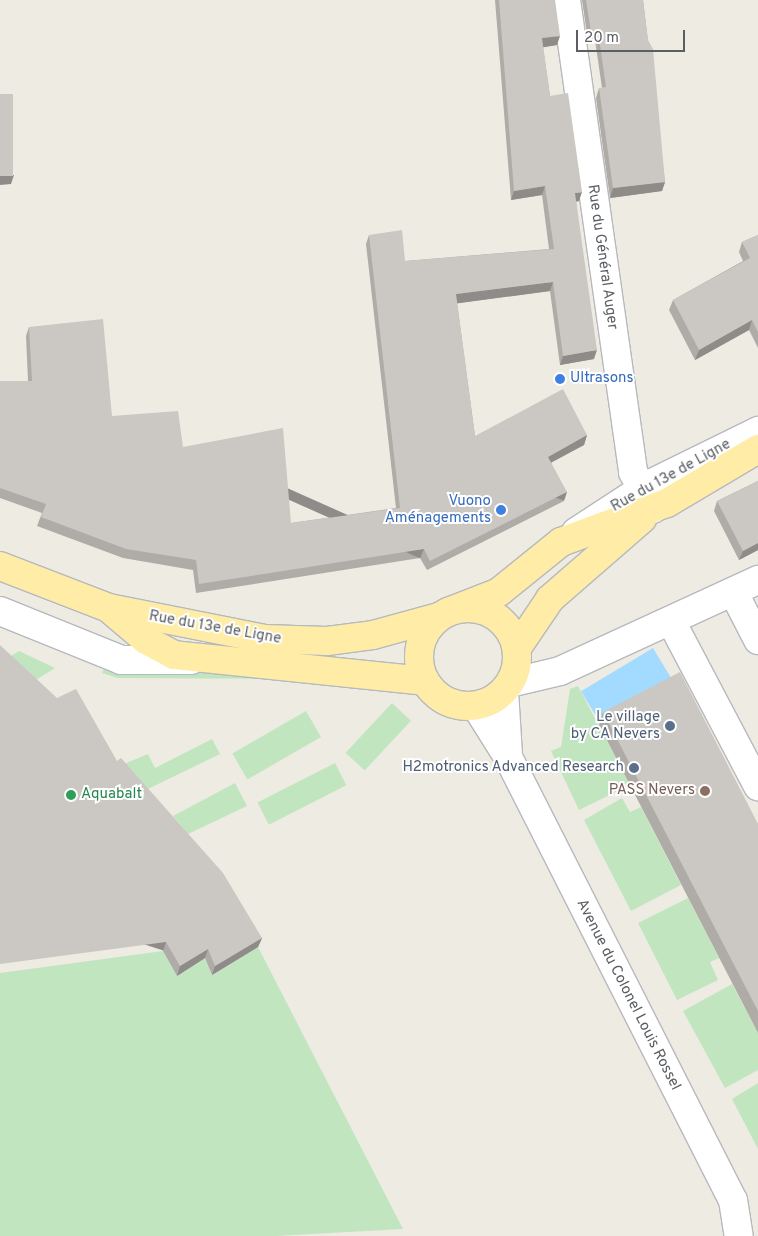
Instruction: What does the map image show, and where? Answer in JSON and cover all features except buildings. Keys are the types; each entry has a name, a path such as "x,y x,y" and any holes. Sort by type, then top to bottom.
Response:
{"main road":[{"name":"Rue du 13e de Ligne","path":"0,566 109,608 265,639 327,642 373,635 443,614 499,592 562,542 654,501 758,449"},
{"name":"Rue du 13e de Ligne","path":"517,648 550,599 654,501"},
{"path":"468,607 489,611 505,623 517,648 507,687 476,706 446,701 425,681 419,649 426,631 443,614 468,607"},
{"name":"Rue du 13e de Ligne","path":"109,608 146,640 174,655 208,660 365,671 425,681"}],"street":[{"name":"Rue du Général Auger","path":"566,0 633,472 654,501"},
{"name":"Rue du 13e de Ligne","path":"654,501 758,431"},
{"path":"507,687 560,671 734,593 758,580"},
{"path":"734,593 758,640"},
{"path":"0,611 121,660 208,660"},
{"path":"671,621 758,786"},
{"name":"Avenue du Colonel Louis Rossel","path":"507,687 508,756"},
{"name":"Avenue du Colonel Louis Rossel","path":"476,706 508,756 733,1200 739,1236"}],"green space":[{"path":"19,651 55,668 31,683 6,659"},
{"path":"108,660 152,672 275,672 292,679 118,678 102,673"},
{"path":"578,686 630,785 579,810 551,751 561,747 570,689"},
{"path":"392,703 411,721 365,770 346,753"},
{"path":"306,711 321,737 247,779 232,754"},
{"path":"212,739 220,754 148,789 124,764 148,754 155,768"},
{"path":"335,763 346,785 269,825 257,802"},
{"path":"235,783 247,806 188,834 173,816"},
{"path":"622,798 630,812 641,807 681,885 631,911 584,820"},
{"path":"688,898 719,958 710,962 718,980 677,1000 638,923"},
{"path":"258,947 403,1229 276,1236 0,1236 0,973 163,951 177,976 205,958 212,975"},
{"path":"732,984 758,1033 758,1070 725,1088 683,1011"},
{"path":"758,1083 758,1149 732,1099"}],"water":[{"path":"653,648 675,685 603,728 581,691"}],"place":[{"name":"Ultrasons","path":"560,379"},
{"name":"Vuono Aménagements","path":"501,510"},
{"name":"Le village by CA Nevers","path":"670,726"},
{"name":"H2motronics Advanced Research","path":"634,768"},
{"name":"PASS Nevers","path":"705,791"},
{"name":"Aquabalt","path":"71,795"}]}
